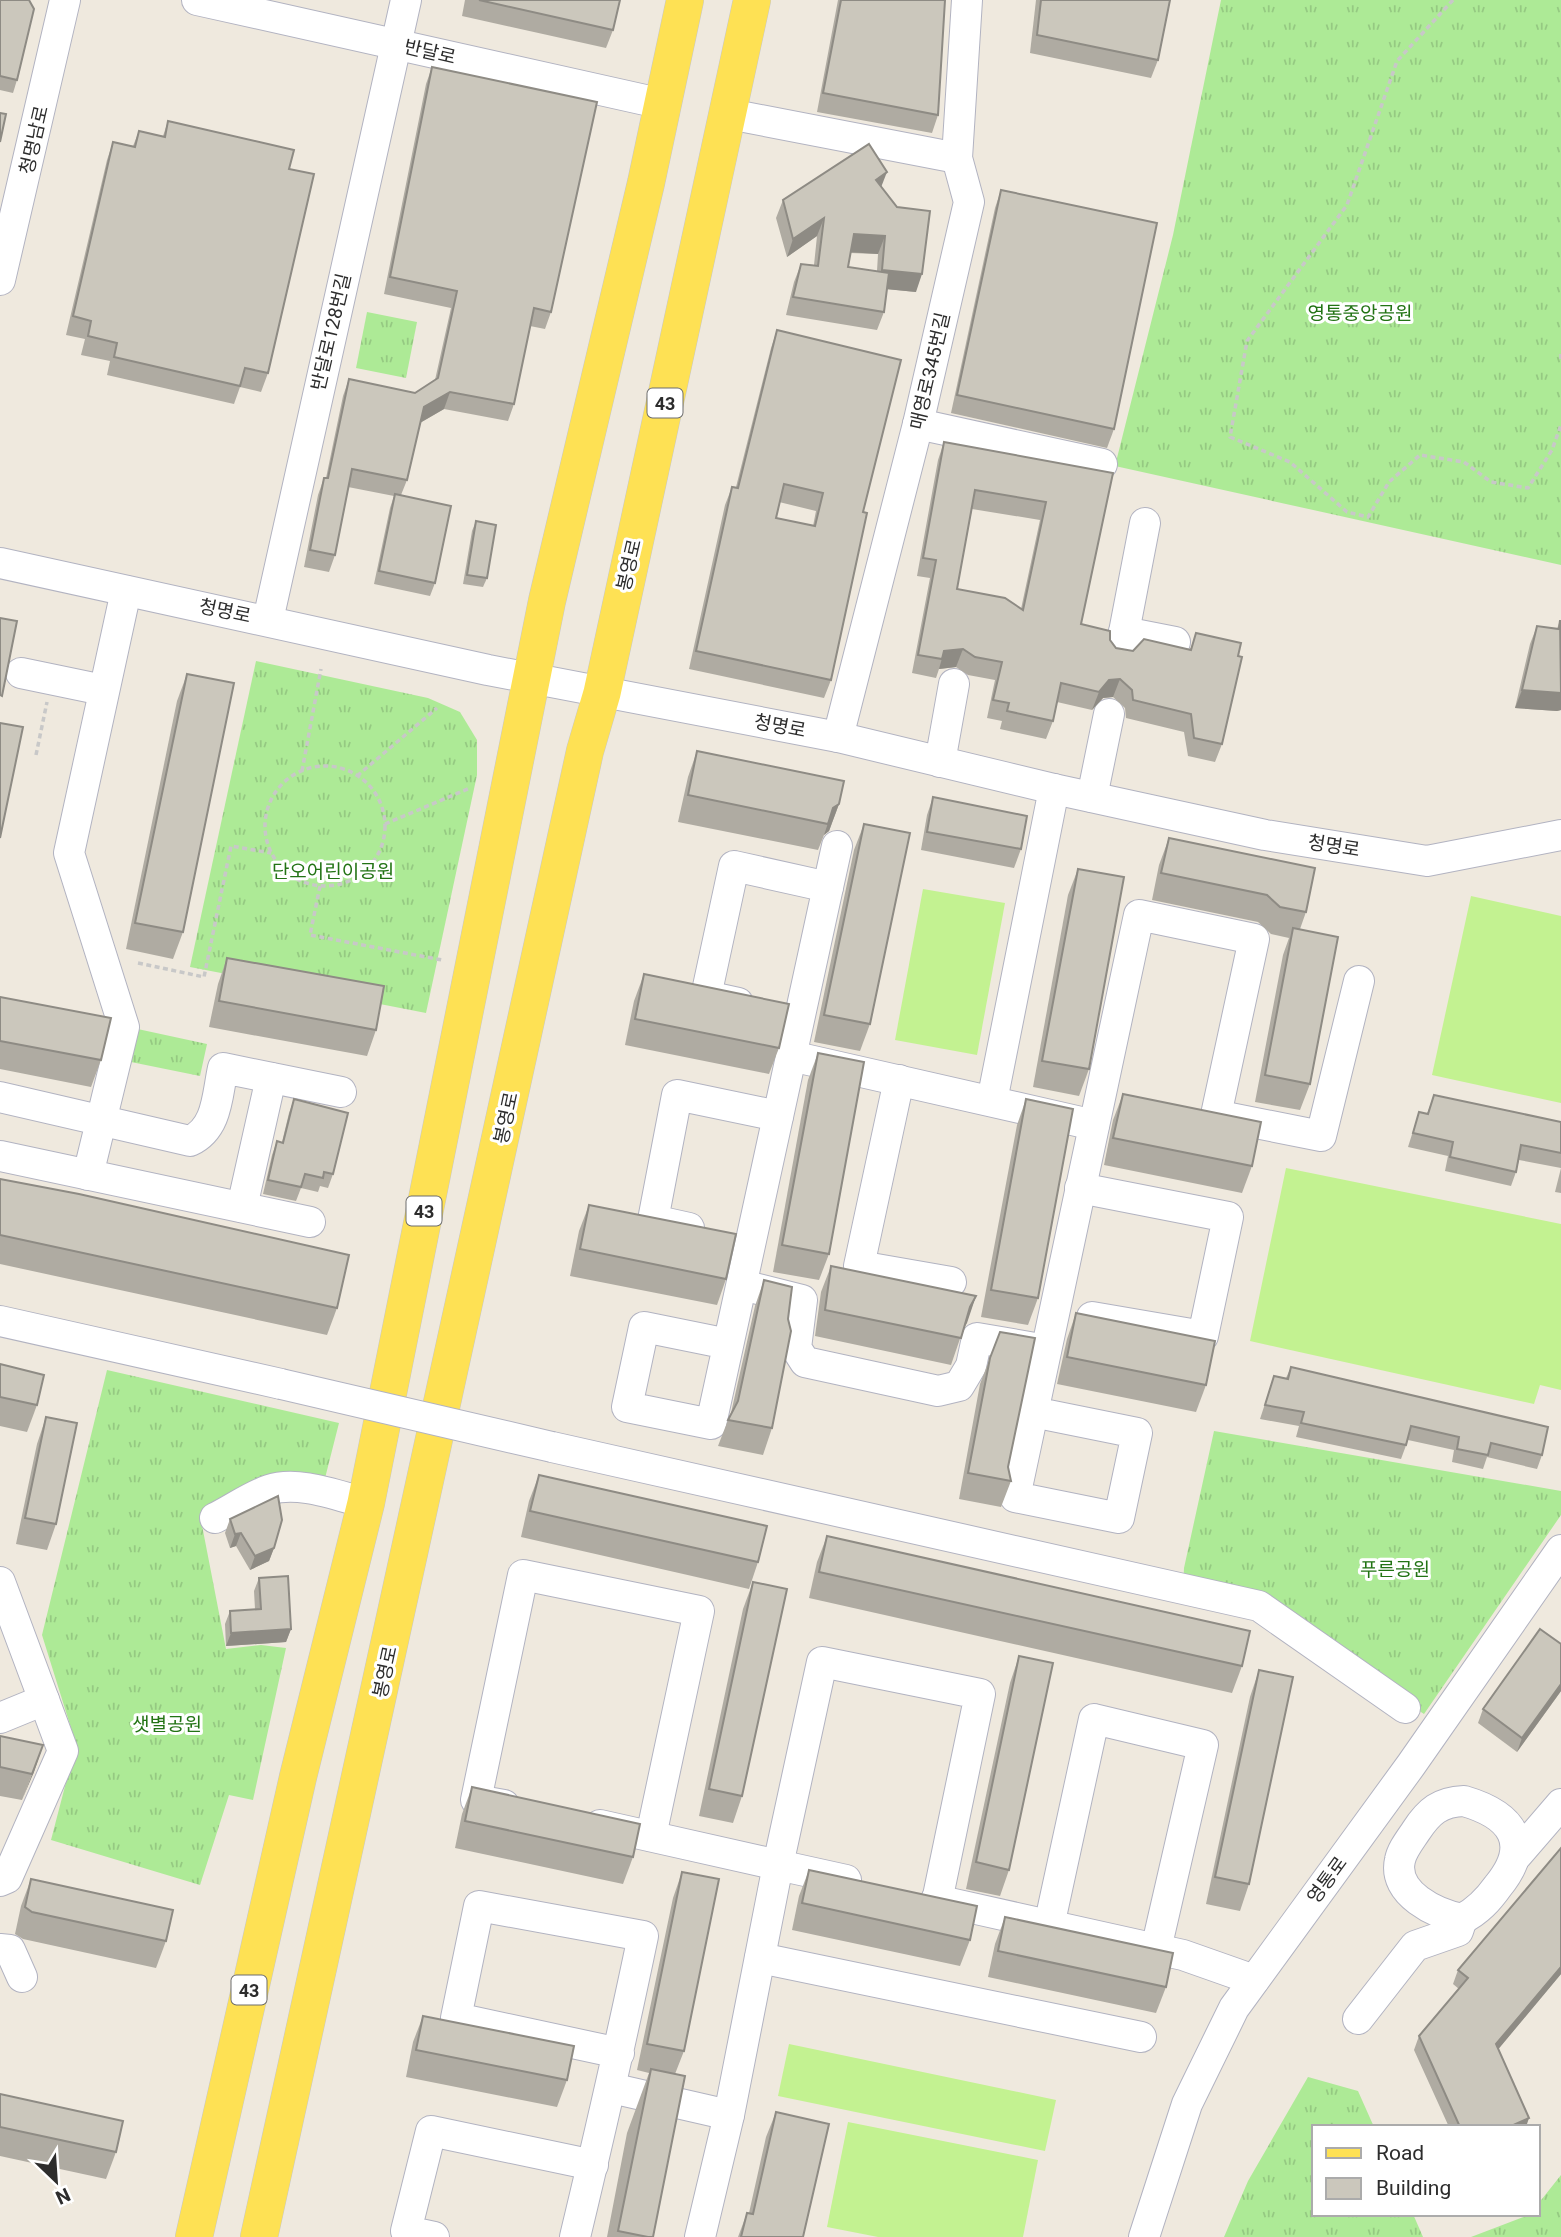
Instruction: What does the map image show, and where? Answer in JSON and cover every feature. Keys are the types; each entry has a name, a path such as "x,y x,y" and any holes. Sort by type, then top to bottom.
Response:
{"main road":[{"name":"43","path":"194,2237 298,1777 366,1503 483,911 534,679 547,601 685,0"},
{"name":"봉영로","path":"259,2237 752,0"}],"street":[{"name":"청명남로","path":"0,280 12,179 65,0"},
{"name":"반달로","path":"197,0 663,104"},
{"name":"반달로128번길","path":"268,620 406,0"},
{"name":"매영로345번길","path":"838,737 918,424 969,202 957,158 967,0"},
{"path":"729,114 957,158"},
{"path":"918,424 1102,464"},
{"path":"1145,523 1122,642 1175,642"},
{"name":"청명로","path":"0,562 601,693 838,737 1054,789 1265,835 1427,861 1561,835"},
{"path":"88,1175 124,1027 69,853 126,591"},
{"path":"21,673 103,690"},
{"path":"940,762 954,684"},
{"path":"1093,797 1109,714"},
{"path":"992,1101 1054,789"},
{"path":"728,1344 741,1285 730,1239 778,1116 791,1056 777,1011 828,887 837,846"},
{"path":"777,1011 706,996 734,866 828,887"},
{"path":"1033,1412 1137,1433 1119,1518 1015,1497 1054,1310 1094,1125 1114,1095 1139,915 1254,939 1204,1113 1321,1136 1359,981"},
{"path":"791,1056 1094,1125"},
{"path":"0,1097 191,1141 203,1135 210,1125 223,1068 341,1092"},
{"path":"243,1206 271,1078"},
{"path":"899,1080 859,1266 951,1282"},
{"path":"730,1239 653,1220 677,1095 778,1116"},
{"path":"0,1156 310,1222"},
{"path":"1054,1310 1203,1336 1228,1217 1080,1188"},
{"path":"741,1285 802,1300 796,1348 805,1363 938,1391 959,1386 971,1366 977,1338 1046,1350"},
{"path":"0,1321 1259,1606 1405,1708"},
{"path":"215,1518 270,1490 286,1488 331,1494 366,1503"},
{"name":"영통로","path":"1143,2237 1187,2104 1234,2008 1411,1765 1561,1550"},
{"path":"530,1811 476,1800 523,1575 699,1611 652,1836"},
{"path":"0,1582 63,1751 7,1878 0,1881"},
{"path":"700,2237 729,2115 778,1865 822,1662 980,1694 924,1898 1156,1949 1254,1980"},
{"path":"0,1718 44,1700"},
{"path":"1049,1926 1094,1719 1203,1745 1156,1949"},
{"path":"1411,1765 1437,1807"},
{"path":"1462,1919 1445,1916 1429,1907 1412,1895 1402,1878 1399,1862 1407,1844 1437,1807 1445,1802 1464,1801 1490,1811 1511,1832 1517,1842 1517,1855"},
{"path":"1358,2019 1415,1946 1458,1931 1462,1919 1485,1903 1510,1871 1517,1855 1561,1804"},
{"path":"570,1819 871,1886"},
{"path":"575,2237 619,2053 643,1936 479,1906 456,2018 619,2053"},
{"path":"0,1949 10,1950 22,1977"},
{"path":"760,1958 1140,2037"},
{"path":"611,2088 729,2115"},
{"path":"435,2237 406,2231 431,2131 593,2165"}],"path":[{"path":"1453,0 1397,61 1346,205 1247,341 1230,437 1290,461 1347,513 1368,517 1389,482 1420,455 1464,462 1491,482 1528,488 1552,450 1561,425"},
{"path":"1561,354 1561,362"},
{"path":"303,771 321,670"},
{"path":"36,755 51,679"},
{"path":"357,776 437,708"},
{"path":"321,766 340,769 357,776 372,789 381,805 384,824 382,843 373,861 359,876 340,884 320,886 300,881 283,870 271,853 265,834 266,814 274,795 286,780 321,766"},
{"path":"384,824 470,788"},
{"path":"138,963 204,977 231,846 271,853"},
{"path":"320,886 310,935 442,960"}],"green space":[{"name":"영통중앙공원","path":"1221,0 1561,0 1561,565 1115,466 1173,235"},
{"path":"367,312 417,322 406,378 356,368"},
{"name":"단오어린이공원","path":"256,661 428,698 460,712 477,740 477,775 426,1013 190,967"},
{"path":"923,889 1005,903 977,1055 895,1040"},
{"path":"1471,896 1561,916 1561,1103 1432,1075"},
{"path":"133,1028 207,1044 200,1076 126,1061"},
{"path":"1286,1168 1561,1224 1561,1390 1540,1385 1534,1404 1250,1341"},
{"name":"샛별공원","path":"107,1370 339,1423 321,1494 267,1485 200,1515 226,1649 261,1645 286,1648 253,1800 229,1795 200,1885 51,1840 76,1744 42,1635"},
{"name":"푸른공원","path":"1214,1431 1561,1491 1561,1515 1424,1714 1259,1606 1183,1589 1184,1568"},
{"path":"789,2044 1056,2100 1045,2151 778,2096"},
{"path":"1308,2077 1358,2091 1373,2125 1312,2125 1312,2216 1414,2216 1423,2237 1224,2237 1248,2181"},
{"path":"848,2122 1038,2160 1023,2237 878,2237 827,2227"},
{"path":"1561,2175 1561,2237 1471,2237 1526,2216 1540,2216 1540,2201"}],"building":[{"path":"0,0 29,0 34,9 17,80 0,76"},
{"path":"479,0 620,0 613,30"},
{"path":"841,0 945,0 938,115 823,93"},
{"path":"1041,0 1170,0 1158,60 1037,35"},
{"path":"432,67 597,102 551,312 534,308 514,404 450,392 424,407 407,480 352,469 335,555 310,550 324,478 328,478 349,379 415,393 438,378 457,291 390,277"},
{"path":"0,113 6,114 0,142"},
{"path":"168,121 294,150 289,169 314,174 268,373 245,368 240,386 114,357 117,343 88,336 91,321 73,316 113,142 135,147 139,131 165,137"},
{"path":"869,144 887,172 876,180 897,207 930,211 922,274 882,270 885,236 854,234 848,267 889,273 884,312 793,297 801,264 818,266 824,218 793,239 783,200"},
{"path":"1001,190 1157,223 1114,429 957,395"},
{"path":"777,330 901,360 863,512 867,513 831,680 696,651 732,487 738,488","holes":["784,484 823,493 815,526 776,518"]},
{"path":"944,442 1113,473 1081,624 1110,631 1110,640 1116,648 1133,651 1144,639 1191,650 1196,633 1241,643 1238,656 1242,657 1222,744 1194,738 1191,714 1133,700 1132,690 1120,679 1109,680 1099,692 1061,683 1053,721 1007,711 1009,703 993,700 1002,662 975,657 963,649 944,651 942,659 918,655 936,560 923,558","holes":["975,490 1046,502 1023,610 1005,598 957,589"]},
{"path":"395,494 451,506 435,583 379,571"},
{"path":"476,521 496,525 487,578 467,575"},
{"path":"0,618 17,621 2,696 0,695"},
{"path":"1560,620 1561,693 1522,690 1537,626 1559,629"},
{"path":"187,674 234,683 183,932 135,923"},
{"path":"0,723 23,727 0,838"},
{"path":"697,751 844,781 839,804 833,808 828,824 688,795"},
{"path":"933,797 1027,816 1021,849 927,832"},
{"path":"864,824 910,833 870,1024 824,1015"},
{"path":"1169,838 1315,868 1306,912 1280,907 1267,895 1161,873"},
{"path":"1078,869 1124,877 1089,1069 1042,1061"},
{"path":"1293,928 1338,937 1310,1084 1265,1075"},
{"path":"227,958 384,986 376,1030 219,1001"},
{"path":"644,974 789,1004 779,1048 635,1019"},
{"path":"0,997 111,1018 101,1060 0,1041"},
{"path":"818,1053 864,1062 829,1254 782,1245"},
{"path":"1123,1094 1261,1122 1252,1166 1113,1138"},
{"path":"1434,1095 1561,1122 1561,1153 1521,1145 1516,1172 1450,1157 1453,1142 1413,1133 1419,1112 1428,1114"},
{"path":"294,1099 348,1113 333,1174 324,1172 323,1178 305,1174 301,1187 268,1180 277,1141 283,1143"},
{"path":"1026,1099 1073,1109 1038,1298 991,1290"},
{"path":"0,1179 79,1194 349,1255 337,1308 0,1235"},
{"path":"589,1205 736,1234 726,1279 580,1249"},
{"path":"831,1266 976,1296 961,1338 825,1310"},
{"path":"764,1280 792,1287 788,1319 791,1331 772,1428 728,1420 738,1401"},
{"path":"1076,1313 1215,1341 1206,1385 1067,1357"},
{"path":"1000,1332 1035,1338 1008,1467 1011,1481 968,1473 990,1358"},
{"path":"0,1364 44,1375 37,1405 0,1397"},
{"path":"1291,1367 1548,1427 1542,1455 1491,1443 1488,1455 1457,1449 1459,1437 1411,1426 1406,1445 1301,1423 1304,1412 1265,1405 1274,1376 1288,1379"},
{"path":"46,1417 77,1423 56,1524 25,1518"},
{"path":"539,1475 767,1526 758,1562 530,1511"},
{"path":"278,1496 282,1520 274,1548 255,1556 241,1533 235,1534 230,1519"},
{"path":"827,1536 1250,1631 1242,1666 819,1572"},
{"path":"288,1576 291,1629 231,1633 230,1611 261,1609 259,1578"},
{"path":"753,1582 787,1589 742,1796 709,1789"},
{"path":"1540,1629 1561,1644 1561,1684 1522,1738 1483,1709"},
{"path":"1019,1656 1053,1663 1009,1870 976,1862"},
{"path":"1259,1670 1293,1677 1249,1884 1215,1877"},
{"path":"0,1736 43,1745 32,1774 0,1767"},
{"path":"472,1787 640,1824 633,1857 465,1821"},
{"path":"1561,1848 1561,1967 1496,2044 1529,2118 1513,2125 1459,2125 1419,2036 1468,1978 1458,1970"},
{"path":"809,1870 977,1906 970,1940 802,1903"},
{"path":"682,1872 719,1879 684,2051 647,2044"},
{"path":"31,1879 173,1910 166,1941 32,1912 25,1907"},
{"path":"1005,1917 1173,1953 1166,1987 998,1951"},
{"path":"423,2016 574,2046 567,2080 416,2050"},
{"path":"651,2069 685,2076 653,2237 648,2237 618,2231"},
{"path":"0,2094 123,2121 116,2152 0,2127"},
{"path":"776,2112 829,2124 803,2237 741,2237 747,2213 753,2214"}]}
